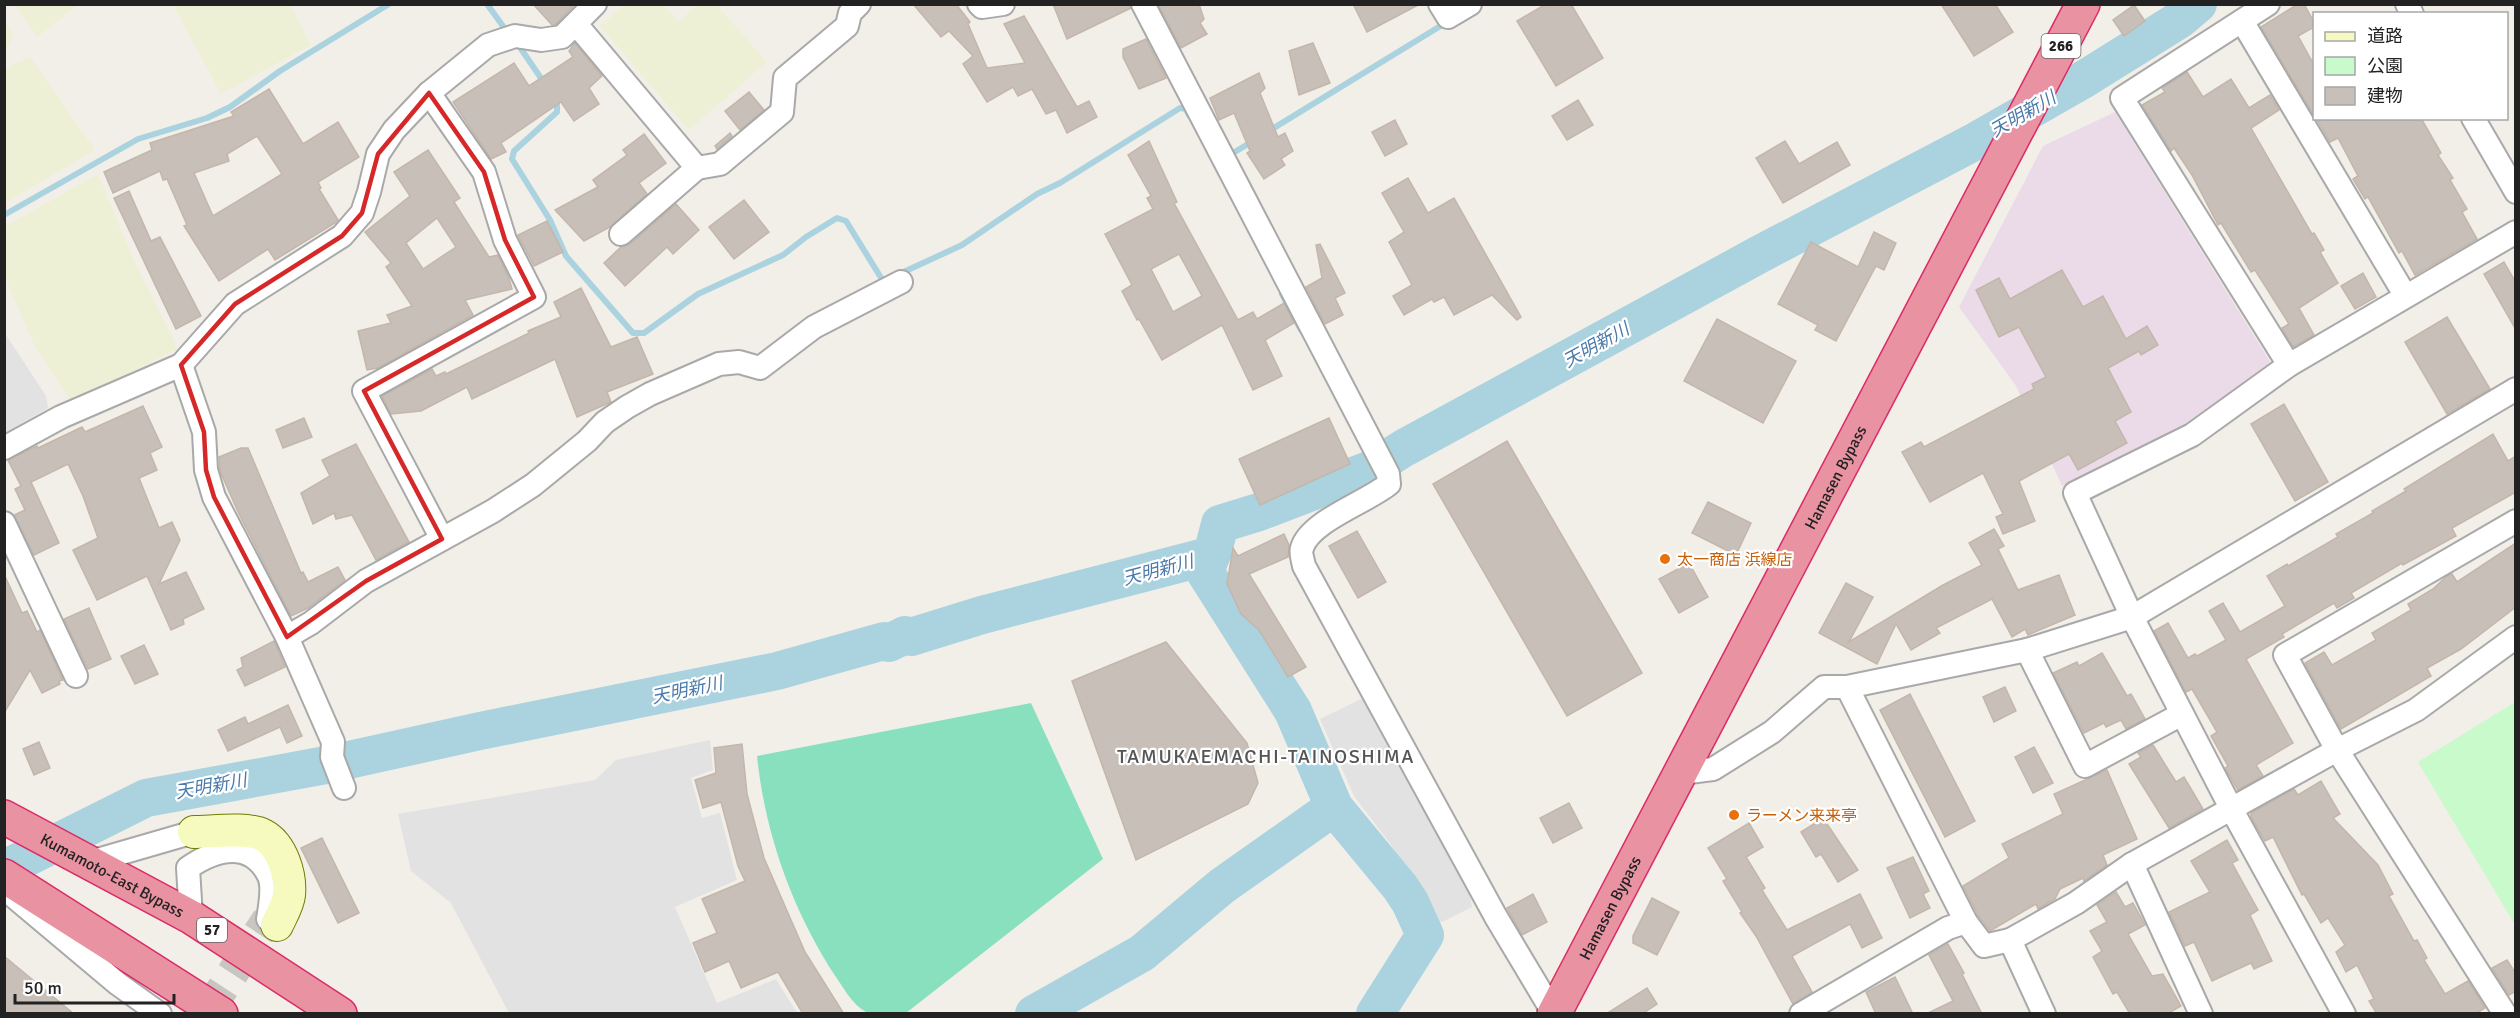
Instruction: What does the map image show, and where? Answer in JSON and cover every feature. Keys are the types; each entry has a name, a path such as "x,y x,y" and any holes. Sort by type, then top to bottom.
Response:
{"highway":[{"name":"Hamasen Bypass","path":"1554,1014 2082,4"},
{"name":"Kumamoto-East Bypass","path":"12,822 191,917 340,1014"},
{"path":"16,890 221,1014"}],"street":[{"path":"4,448 61,417 181,364 234,304 342,236 362,213 378,154 394,130 429,93 488,45 515,36 541,39 562,37 595,4"},
{"path":"621,234 697,168 720,164 782,112 785,78 847,26 850,13 859,4"},
{"path":"979,4 982,7 1003,4"},
{"path":"1143,4 1388,474 1389,484 1379,492 1324,524 1306,538 1300,550 1304,566 1496,918 1554,1014"},
{"path":"1440,4 1448,17 1470,4"},
{"path":"2268,4 2122,98 2289,365"},
{"path":"2242,21 2405,295"},
{"path":"576,24 697,168"},
{"path":"429,93 484,172 505,240 534,297 364,391 442,538"},
{"path":"2474,120 2516,192"},
{"path":"2344,1014 2182,714 2132,617 2075,493 2192,435 2289,365 2516,232"},
{"path":"287,637 311,623 366,581 494,511 533,485 587,441 605,422 627,407 650,394 719,364 739,362 760,368 814,327 901,282"},
{"path":"181,364 204,432 206,470 214,497 287,637 333,742 338,773"},
{"path":"1681,773 1713,769 1772,732 1824,687 1847,687 2027,650 2132,617 2516,390"},
{"path":"2505,1014 2337,750 2285,655 2516,521"},
{"path":"4,523 76,676"},
{"path":"1847,687 1966,922 1984,946 2010,940 2076,903 2132,864 2337,750 2416,710 2516,637"},
{"path":"2027,650 2085,766 2182,714"},
{"path":"82,860 194,832 262,834 276,847 287,867 289,897 273,922"},
{"path":"191,917 188,868 203,857 233,849 253,857 270,877 273,922"},
{"path":"2132,864 2201,1014"},
{"path":"16,890 118,984 160,1014"},
{"path":"1801,1014 1948,928 1966,922"},
{"path":"2010,940 2044,1014"}],"highlighted area":[{"path":"429,93 484,172 505,240 534,297 364,391 442,539 366,581 287,637 214,497 206,470 204,432 181,365 235,304 342,236 362,213 378,154"}],"shaded area":[{"path":"2115,112 2271,363 2183,430 2062,486 2016,386 1959,307 2043,146"},
{"path":"4,332 46,396 48,408 5,433"},
{"path":"1363,698 1469,889 1472,907 1442,922 1431,919 1392,846 1354,796 1320,719"},
{"path":"710,740 713,770 691,778 702,818 720,813 737,880 675,907 717,1003 776,979 797,1013 509,1013 451,903 411,871 398,814 595,780 616,760"}],"green space":[{"path":"14,5 78,5 37,37"},
{"path":"173,5 290,5 311,45 221,94"},
{"path":"624,5 663,5 678,21 698,5 717,5 767,62 689,130 600,26"},
{"path":"5,20 13,36 4,51"},
{"path":"30,57 95,150 5,203 5,68"},
{"path":"98,174 134,261 178,349 71,401 35,347 9,287 5,274 4,227"},
{"path":"2515,702 2515,925 2418,762"},
{"path":"1031,703 1103,859 906,1013 880,1015 866,1012 853,1001 836,977 794,899 774,843 757,756"}],"building":[{"path":"533,4 575,4 556,24 552,25"},
{"path":"913,4 956,4 970,22 968,24 987,68 1025,63 1004,24 1024,16 1077,107 1089,101 1097,117 1067,133 1056,110 1046,114 1032,89 1018,96 1013,87 987,102 963,64 973,56 949,31 941,37"},
{"path":"1053,4 1130,4 1131,8 1067,39"},
{"path":"1158,4 1199,4 1204,19 1200,23 1207,34 1181,48"},
{"path":"1353,4 1420,4 1367,32"},
{"path":"1546,4 1571,4 1603,58 1556,86 1517,21"},
{"path":"1941,4 1995,4 2013,32 1974,56"},
{"path":"2298,4 2304,4 2313,20 2313,28 2298,36 2313,63 2313,114 2261,27"},
{"path":"2134,5 2145,21 2124,36 2113,20"},
{"path":"1146,39 1166,78 1139,89 1123,57 1123,49"},
{"path":"575,43 602,76 589,88 599,104 574,121 561,102 501,143 506,152 491,159 453,102 514,63 529,86 573,57 569,51"},
{"path":"1313,43 1330,83 1299,95 1289,51"},
{"path":"2187,72 2203,97 2231,79 2249,108 2270,95 2279,110 2251,128 2312,234 2314,233 2324,250 2320,252 2338,283 2299,308 2314,335 2293,347 2282,328 2289,324 2255,270 2251,272 2221,223 2218,225 2192,175 2174,148 2171,151 2142,105 2165,92 2162,88"},
{"path":"1259,73 1265,88 1260,93 1278,137 1285,133 1293,151 1281,159 1285,165 1264,179 1247,153 1250,151 1234,113 1219,120 1210,98"},
{"path":"269,89 303,144 338,122 359,157 318,182 321,188 319,189 338,220 335,223 275,260 268,249 219,281 184,226 187,225 167,179 163,180 160,171 113,193 104,172 152,150 150,143 234,116 231,112","holes":["257,136 282,174 213,216 194,173 229,161 227,154"]},
{"path":"749,92 764,110 740,130 725,111"},
{"path":"1578,100 1593,125 1567,140 1552,116"},
{"path":"1395,120 1407,144 1385,156 1372,132"},
{"path":"2317,120 2422,120 2441,153 2438,155 2453,178 2450,180 2467,209 2462,212 2477,239 2415,275 2402,251 2399,253 2368,197 2365,199 2353,179 2358,176 2338,138 2330,142"},
{"path":"730,133 732,136 717,149 715,146"},
{"path":"644,134 666,163 639,183 647,194 610,227 584,241 555,210 598,187 593,180 627,155 623,150"},
{"path":"1149,141 1177,202 1174,203 1238,320 1253,312 1257,319 1284,303 1294,323 1265,340 1282,376 1253,390 1222,325 1162,360 1122,291 1132,285 1105,234 1153,209 1147,198 1151,196 1128,155","holes":["1179,254 1202,296 1173,312 1151,269"]},
{"path":"1785,141 1799,164 1837,142 1850,165 1783,203 1756,158"},
{"path":"428,150 460,198 454,202 489,257 498,255 512,289 465,300 473,315 378,368 367,370 358,331 391,323 387,315 412,306 386,267 391,263 365,232 410,196 394,172","holes":["437,218 456,247 423,269 406,243"]},
{"path":"1408,178 1428,213 1454,198 1521,317 1517,320 1492,295 1454,315 1444,297 1434,302 1432,299 1404,315 1393,296 1412,285 1389,242 1404,232 1382,193"},
{"path":"129,191 151,241 160,237 201,316 176,329 114,198"},
{"path":"744,200 769,232 734,259 709,227"},
{"path":"676,204 699,230 673,254 667,247 625,286 604,263"},
{"path":"547,221 563,252 534,266 518,235"},
{"path":"1874,232 1896,243 1884,270 1876,266 1836,341 1815,330 1818,325 1778,304 1811,242 1858,267"},
{"path":"1320,244 1345,293 1335,298 1343,315 1325,324 1306,287 1322,278 1316,245"},
{"path":"2504,262 2516,283 2516,330 2484,274"},
{"path":"2062,270 2083,307 2103,296 2126,339 2147,326 2158,345 2141,355 2139,351 2108,368 2131,412 2115,421 2127,443 2078,470 2069,454 2019,481 2035,521 2003,534 1996,517 2003,514 1983,473 1930,502 1902,452 1921,442 1924,447 2034,389 2032,384 2046,377 2019,327 1999,337 1976,290 1999,278 2010,299"},
{"path":"2363,273 2376,297 2355,309 2341,286"},
{"path":"581,288 611,347 637,337 653,374 607,392 611,402 577,417 555,359 472,399 467,387 421,411 391,414 382,396 432,369 436,376 445,372 446,374 529,333 528,331 561,317 554,302"},
{"path":"2447,317 2490,389 2447,414 2405,342"},
{"path":"1717,319 1796,361 1763,423 1684,381"},
{"path":"2284,404 2328,482 2295,501 2251,424"},
{"path":"143,406 162,447 150,453 157,470 139,478 159,528 172,522 180,540 159,584 186,572 204,609 183,619 184,624 171,630 147,576 97,600 73,550 98,538 83,496 68,464 31,482 59,543 34,555 14,515 25,510 15,489 21,486 8,460 82,427 85,432"},
{"path":"304,418 312,437 283,448 276,430"},
{"path":"1329,418 1350,464 1260,505 1239,459"},
{"path":"2493,434 2508,461 2516,456 2516,492 2452,528 2456,536 2403,565 2402,563 2351,593 2354,598 2337,608 2334,603 2282,634 2284,637 2246,659 2293,743 2256,765 2263,776 2238,790 2211,736 2217,732 2192,689 2186,692 2154,631 2168,623 2188,658 2195,654 2197,656 2226,640 2209,611 2223,603 2240,632 2285,606 2267,576 2338,537 2336,534 2373,513 2372,511 2406,491 2404,489"},
{"path":"1507,441 1642,673 1567,716 1433,484"},
{"path":"356,444 409,542 376,560 352,515 336,519 334,513 313,524 301,493 330,476 322,460"},
{"path":"241,448 248,448 301,573 303,572 308,582 338,567 345,580 308,608 291,616 239,514 220,471 219,457"},
{"path":"1708,502 1751,523 1736,555 1692,533"},
{"path":"1994,529 2004,546 1998,549 2018,590 2059,575 2075,615 2028,635 2025,629 2012,637 1992,599 1936,628 1940,633 1911,650 1896,624 1877,664 1819,633 1846,583 1873,597 1849,642 1943,585 1982,565 1969,543"},
{"path":"1357,531 1386,582 1358,598 1329,546"},
{"path":"1284,534 1289,545 1288,557 1249,574 1306,667 1288,677 1259,630 1241,614 1227,584 1233,548 1238,556"},
{"path":"2516,543 2516,607 2461,649 2427,668 2431,676 2341,729 2305,663 2324,652 2332,665 2376,640 2372,633 2411,610 2408,604 2433,589 2447,576 2452,574 2457,582"},
{"path":"1689,563 1708,597 1679,613 1659,579"},
{"path":"4,574 22,613 27,611 37,632 40,630 63,680 59,681 60,684 42,693 30,670 4,713"},
{"path":"89,608 111,659 88,669 64,619"},
{"path":"274,641 285,667 245,686 237,670 243,667 241,658"},
{"path":"1166,642 1247,743 1258,783 1248,804 1136,860 1072,681"},
{"path":"144,645 158,674 135,684 121,656"},
{"path":"2102,653 2127,696 2131,694 2145,719 2126,729 2121,720 2106,727 2104,723 2084,733 2053,673 2077,662 2079,666"},
{"path":"2005,687 2016,711 1994,722 1983,697"},
{"path":"1910,694 1975,821 1945,837 1880,710"},
{"path":"288,705 302,736 287,743 280,727 228,751 218,730 245,717 248,724"},
{"path":"39,742 50,768 34,775 23,749"},
{"path":"742,744 747,794 764,858 805,952 844,1014 803,1014 778,972 741,988 729,961 705,972 693,943 717,933 702,899 745,881 738,866 721,802 703,808 695,780 716,773 714,748"},
{"path":"2153,745 2176,782 2184,777 2203,809 2169,828 2129,764 2141,757 2138,753"},
{"path":"2034,747 2053,783 2033,793 2015,757"},
{"path":"2107,770 2137,839 2103,855 2107,865 2084,881 2083,878 2060,889 2055,899 2038,909 2036,904 1990,931 1978,915 1963,886 2009,858 2002,844 2063,814 2054,794"},
{"path":"2321,781 2340,814 2333,818 2378,865 2393,894 2389,896 2414,941 2417,940 2427,958 2424,960 2445,994 2468,981 2485,1008 2475,1014 2377,1014 2369,1001 2374,999 2357,965 2346,972 2336,952 2345,945 2328,918 2321,923 2304,894 2302,895 2273,837 2265,841 2251,817 2251,813 2294,789 2298,795"},
{"path":"1569,803 1582,828 1553,843 1540,818"},
{"path":"1823,818 1858,870 1838,882 1821,854 1816,857 1801,832"},
{"path":"1749,823 1763,847 1746,857 1765,888 1762,890 1787,930 1860,894 1882,938 1862,948 1850,924 1792,956 1812,992 1793,1004 1756,936 1740,913 1742,912 1723,881 1727,879 1708,848"},
{"path":"322,838 359,913 338,923 301,848"},
{"path":"2227,840 2238,860 2232,863 2258,910 2250,915 2272,961 2254,969 2251,963 2212,981 2194,942 2185,946 2169,912 2210,892 2191,861"},
{"path":"1913,857 1929,891 1923,894 1930,908 1910,918 1887,868"},
{"path":"2116,892 2125,907 2133,903 2145,925 2128,934 2152,976 2163,974 2181,1006 2167,1014 2130,1014 2117,992 2113,994 2093,957 2102,951 2090,931 2107,922 2097,905"},
{"path":"1533,894 1547,922 1522,935 1507,908"},
{"path":"1652,898 1679,912 1657,955 1633,943 1633,936"},
{"path":"1948,944 1982,1014 1926,1014 1953,1001 1929,955"},
{"path":"4,956 74,1014 4,1014"},
{"path":"2507,960 2516,974 2516,991 2509,995 2492,968"},
{"path":"1895,977 1913,1014 1876,1014 1866,992"},
{"path":"1647,988 1657,1004 1642,1014 1606,1014"}],"waterway":[{"path":"4,215 138,139 207,118 230,107 280,71 389,4"},
{"path":"487,4 508,33"},
{"name":"天明新川","path":"4,869 146,798 326,765 480,731 777,671 884,641 889,643 905,635 911,637 982,615 1205,557 1213,551 1220,524 1259,512 1369,470 1404,448 1760,254 1976,141 2086,78 2179,20 2198,4"},
{"path":"1269,131 1447,22"},
{"path":"517,43 545,84"},
{"path":"554,97 557,102 557,112 514,151 512,159 550,220 566,256 633,333 644,333 698,294 783,255 806,237 837,218 846,221 883,281 888,279"},
{"path":"897,275 962,245 1037,194 1060,183 1180,108 1186,109 1189,115"},
{"path":"1228,156 1253,141"},
{"path":"1282,294 1301,330"},
{"path":"1365,450 1369,470"},
{"path":"1213,551 1205,572 1293,711 1334,807 1400,887 1410,902 1425,935 1375,1014"},
{"path":"1034,1014 1142,953 1222,886 1334,807"}],"tunnel":[{"path":"206,1014 268,919"}],"place":[{"name":"太一商店 浜線店","path":"1665,559"},
{"name":"ラーメン来来亭","path":"1734,815"}],"district":[{"name":"TAMUKAEMACHI-TAINOSHIMA","path":"1266,756"}]}
